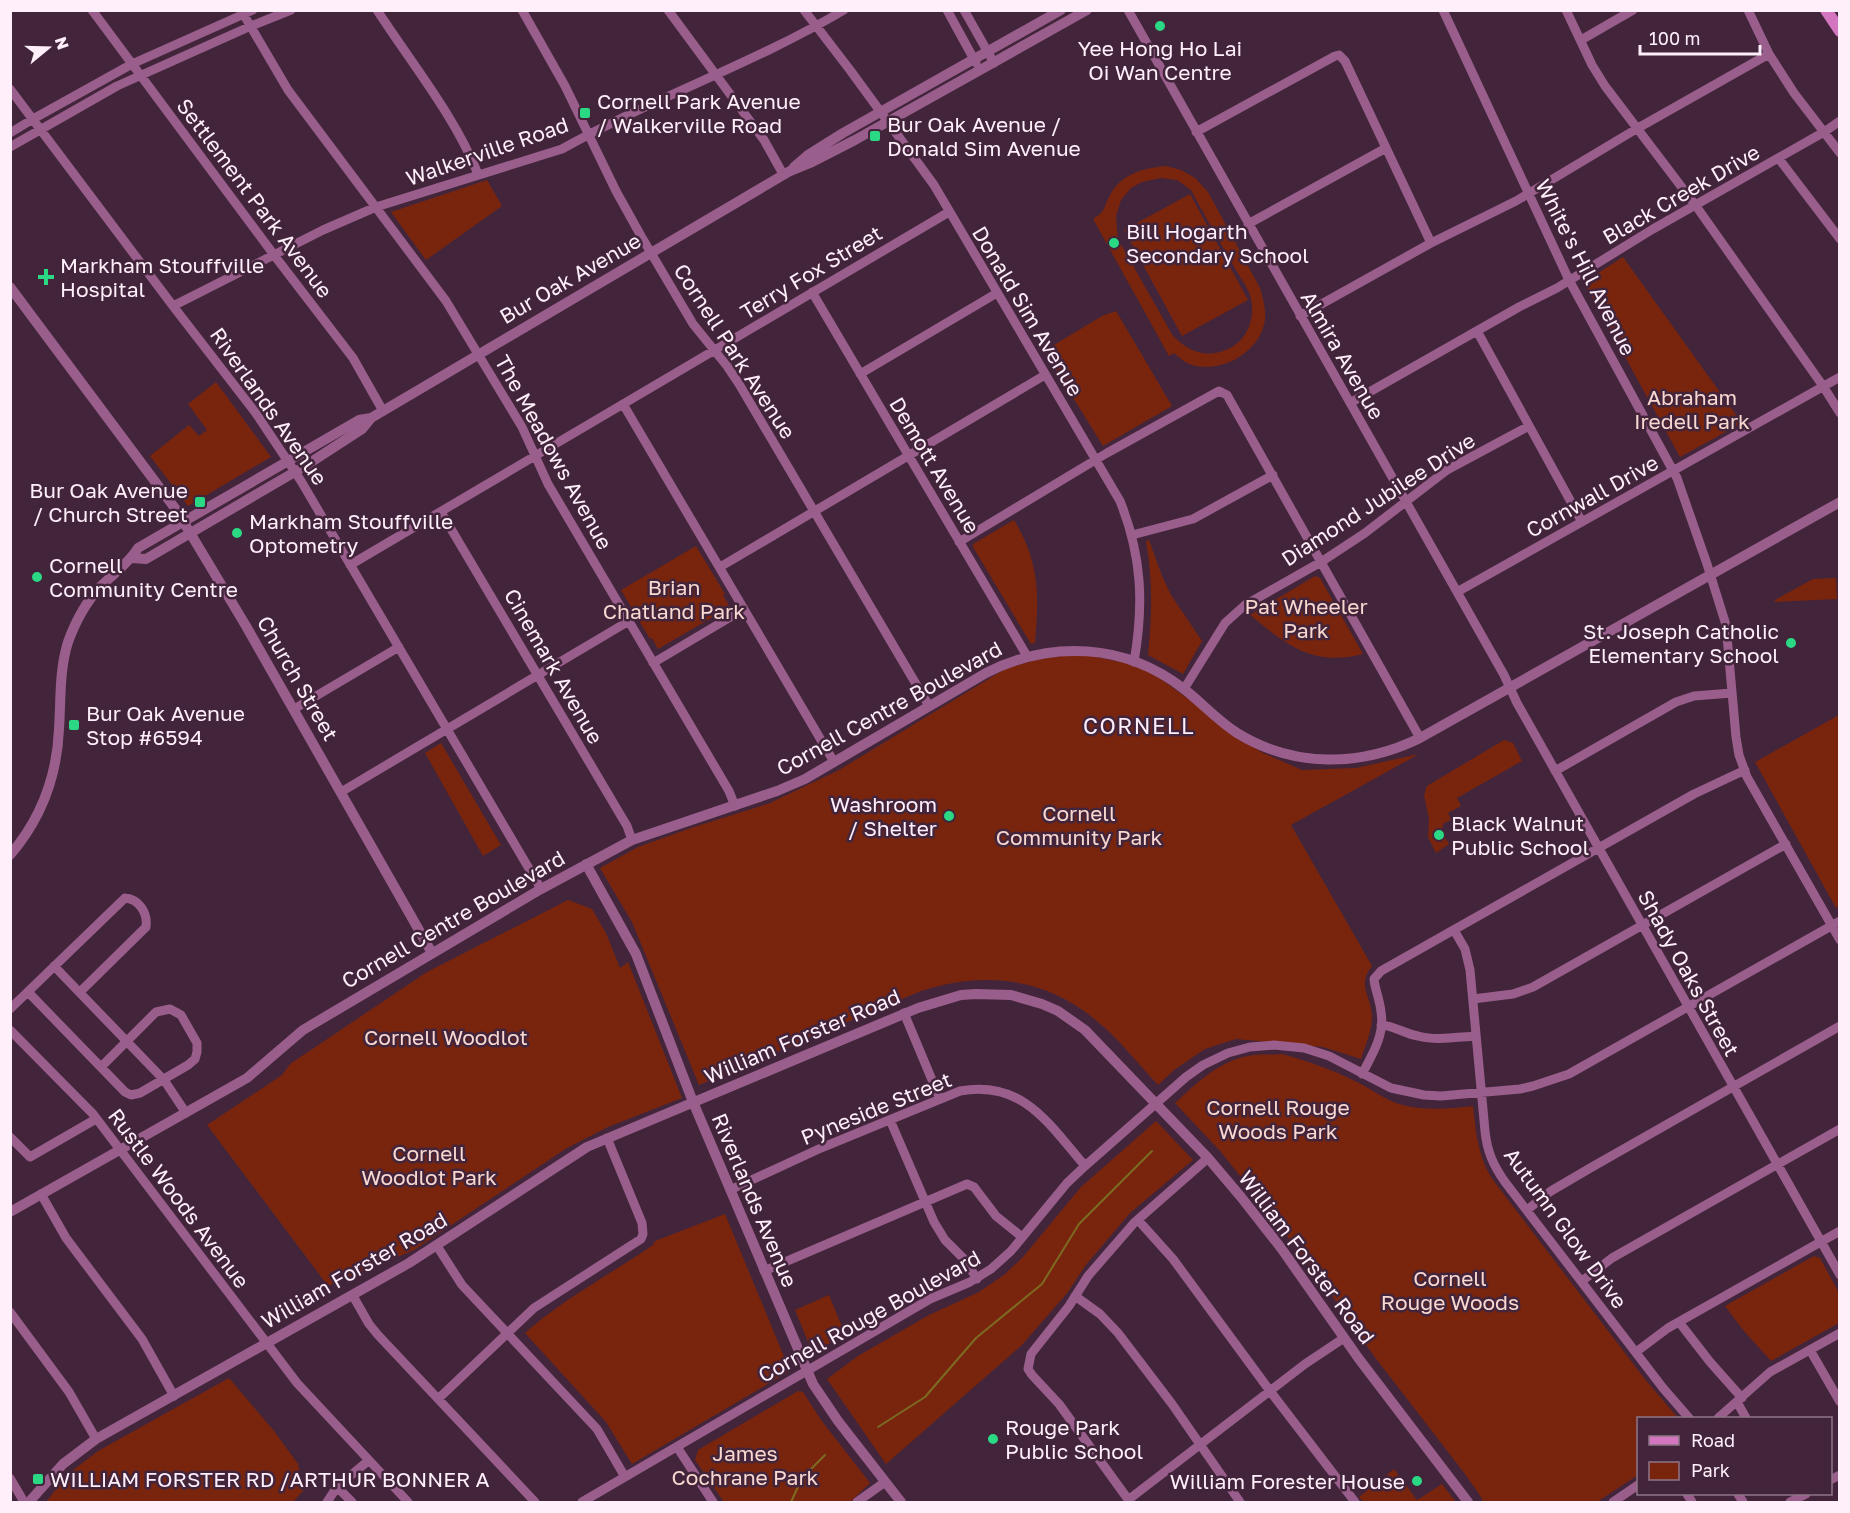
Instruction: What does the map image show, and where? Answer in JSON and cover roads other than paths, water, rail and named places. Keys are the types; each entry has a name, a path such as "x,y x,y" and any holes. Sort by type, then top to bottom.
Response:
{"main road":[{"path":"1826,10 1839,31"}],"street":[{"name":"Settlement Park Avenue","path":"92,10 353,358 383,411"},
{"path":"10,133 132,64 253,10"},
{"path":"10,147 117,86 291,10"},
{"path":"377,10 454,124 478,174"},
{"name":"Cornell Park Avenue","path":"522,10 565,86 616,192 651,253 693,324 739,384 929,706"},
{"path":"668,10 787,172"},
{"name":"Donald Sim Avenue","path":"804,10 934,185 1120,501 1132,535 1138,568 1140,611 1134,662"},
{"name":"Walkerville Road","path":"173,306 376,207 562,149 817,27 844,10"},
{"path":"947,10 980,70"},
{"path":"964,10 994,63"},
{"name":"Bur Oak Avenue","path":"10,855 38,817 51,785 57,758 62,670 69,639 84,610 98,590 132,558 138,548 359,420 370,418 383,411 787,172 808,155 880,112 1061,10"},
{"name":"Bur Oak Avenue","path":"787,172 812,162 887,122 1087,10"},
{"name":"Almira Avenue","path":"1128,10 1509,687"},
{"name":"White's Hill Avenue","path":"1443,10 1569,280 1673,471 1726,625 1736,737 1744,770 1835,923 1839,940"},
{"path":"1566,10 1592,65 1605,86 1696,206 1823,386 1839,413"},
{"path":"1581,40 1633,10"},
{"path":"1748,10 1769,54 1794,93 1839,153"},
{"name":"The Meadows Avenue","path":"242,13 288,90 446,301 479,354 522,427 548,484 729,791 735,806"},
{"path":"1300,316 1431,243 1528,193 1769,54"},
{"path":"1196,132 1339,55 1343,57 1431,243"},
{"name":"Riverlands Avenue","path":"10,88 255,412 294,472 399,647 541,889"},
{"name":"Black Creek Drive","path":"1350,403 1779,159 1824,132 1839,120"},
{"path":"1248,224 1386,148"},
{"path":"1779,159 1839,239"},
{"name":"Terry Fox Street","path":"350,566 949,212"},
{"name":"Church Street","path":"10,286 139,458 190,532 294,709 432,953"},
{"name":"Demott Avenue","path":"812,292 1027,656"},
{"path":"860,374 996,293"},
{"path":"1477,331 1582,522"},
{"path":"720,567 1045,375"},
{"name":"Cornwall Drive","path":"1457,592 1839,377"},
{"path":"959,542 1096,460 1219,391 1227,395 1420,738"},
{"path":"623,404 834,762"},
{"name":"Bur Oak Avenue","path":"132,558 146,559 294,472 362,429 370,418"},
{"name":"Diamond Jubilee Drive","path":"1184,689 1225,623 1245,605 1322,562 1365,533 1447,470 1529,426"},
{"path":"1132,535 1192,519 1273,475"},
{"name":"Cornell Centre Boulevard","path":"10,1212 247,1078 310,1026 586,864 632,840 786,787 834,762 986,673 1027,656 1082,651 1107,654 1134,662 1161,674 1184,689 1243,736 1274,750 1302,758 1328,760 1360,758 1387,752 1420,738 1839,502"},
{"name":"Cinemark Avenue","path":"441,512 627,826 632,840"},
{"path":"653,663 744,609"},
{"path":"341,792 629,621"},
{"path":"294,709 399,647"},
{"name":"Shady Oaks Street","path":"1509,687 1839,1275"},
{"path":"1555,771 1676,702 1694,696 1732,693"},
{"path":"1362,1074 1377,1046 1381,1025 1382,1011 1374,979 1380,971 1694,794 1744,770"},
{"path":"1473,999 1513,994 1533,987 1786,844"},
{"name":"Riverlands Avenue","path":"586,864 636,954 693,1102 807,1371 822,1399 901,1503"},
{"path":"10,1009 124,893 138,903 146,916 146,927 80,992"},
{"name":"Cornell Rouge Boulevard","path":"582,1503 930,1299 977,1279 1002,1260 1084,1166 1186,1077 1203,1065 1228,1053 1250,1047 1274,1045 1304,1048 1329,1056 1391,1088 1415,1094 1481,1093 1533,1086 1569,1074 1835,923"},
{"name":"Autumn Glow Drive","path":"1454,930 1463,944 1468,959 1489,1155 1497,1171 1687,1417"},
{"path":"54,966 164,1080 186,1113"},
{"path":"28,992 125,1092 131,1095 140,1093 192,1062 197,1052 195,1039 178,1013 166,1008 156,1012 101,1067"},
{"name":"William Forster Road","path":"29,1503 63,1464 96,1439 353,1296 437,1246 579,1152 607,1138 904,1013 950,998 976,994 1011,995 1042,1004 1072,1019 1086,1030 1208,1158 1281,1248 1344,1338 1468,1503"},
{"path":"904,1013 939,1099"},
{"path":"1381,1025 1391,1026 1426,1038 1476,1035"},
{"path":"1527,1210 1570,1179 1839,1026"},
{"name":"Rustle Woods Avenue","path":"10,1030 96,1119 297,1383 408,1503"},
{"name":"Pyneside Street","path":"730,1190 821,1148 939,1099 960,1091 984,1089 996,1090 1016,1097 1038,1112 1084,1166"},
{"path":"10,1137 30,1157 96,1119"},
{"path":"890,1120 939,1232 966,1260 977,1279"},
{"path":"1582,1281 1612,1258 1839,1130"},
{"path":"438,1400 539,1304 641,1239 642,1223 607,1138"},
{"path":"1208,1158 1138,1220 1088,1276 1031,1354 1028,1368 1032,1375 1059,1404 1129,1501 1305,1364 1344,1338"},
{"path":"764,1271 967,1184 974,1187 996,1216 1022,1237"},
{"path":"41,1194 66,1238 148,1348 174,1396"},
{"path":"1138,1220 1173,1259 1355,1503"},
{"path":"1636,1352 1679,1322 1839,1231"},
{"path":"437,1246 462,1285 597,1429 625,1477"},
{"path":"353,1296 369,1324 536,1503"},
{"path":"1075,1296 1100,1314 1118,1333 1172,1404 1240,1503"},
{"path":"10,1312 69,1392 96,1439"},
{"path":"1679,1322 1740,1400 1745,1417"},
{"path":"1720,1417 1770,1372 1839,1333"},
{"path":"1810,1350 1839,1402"},
{"path":"677,1448 713,1503"},
{"path":"327,1503 337,1487 368,1461"},
{"path":"10,1478 24,1503"},
{"path":"857,1503 885,1482"},
{"path":"1612,1503 1637,1486"},
{"path":"337,1487 352,1503"}],"waterway":[{"path":"878,1427 925,1397 976,1338 1042,1284 1079,1224 1152,1151"},
{"path":"791,1502 802,1478 825,1455"}],"place":[{"name":"Yee Hong Ho Lai Oi Wan Centre","path":"1160,26"},
{"name":"Cornell Park Avenue / Walkerville Road","path":"585,113"},
{"name":"Bur Oak Avenue / Donald Sim Avenue","path":"875,136"},
{"name":"Bill Hogarth Secondary School","path":"1114,243"},
{"name":"Markham Stouffville Hospital","path":"46,277"},
{"name":"Bur Oak Avenue / Church Street","path":"200,502"},
{"name":"Markham Stouffville Optometry","path":"237,533"},
{"name":"Cornell Community Centre","path":"37,577"},
{"name":"St. Joseph Catholic Elementary School","path":"1791,643"},
{"name":"Bur Oak Avenue Stop #6594","path":"74,725"},
{"name":"Washroom / Shelter","path":"949,816"},
{"name":"Black Walnut Public School","path":"1439,835"},
{"name":"Rouge Park Public School","path":"993,1439"},
{"name":"WILLIAM FORSTER RD /ARTHUR BONNER A","path":"38,1479"},
{"name":"William Forester House","path":"1417,1481"}],"district":[{"name":"CORNELL","path":"1139,725"}],"park label":[{"name":"Abraham Iredell Park","path":"1692,409"},
{"name":"Brian Chatland Park","path":"674,599"},
{"name":"Pat Wheeler Park","path":"1306,618"},
{"name":"Cornell Community Park","path":"1079,825"},
{"name":"Cornell Woodlot","path":"446,1037"},
{"name":"Cornell Rouge Woods Park","path":"1278,1119"},
{"name":"Cornell Woodlot Park","path":"429,1165"},
{"name":"Cornell Rouge Woods","path":"1450,1290"},
{"name":"James Cochrane Park","path":"745,1465"}]}
